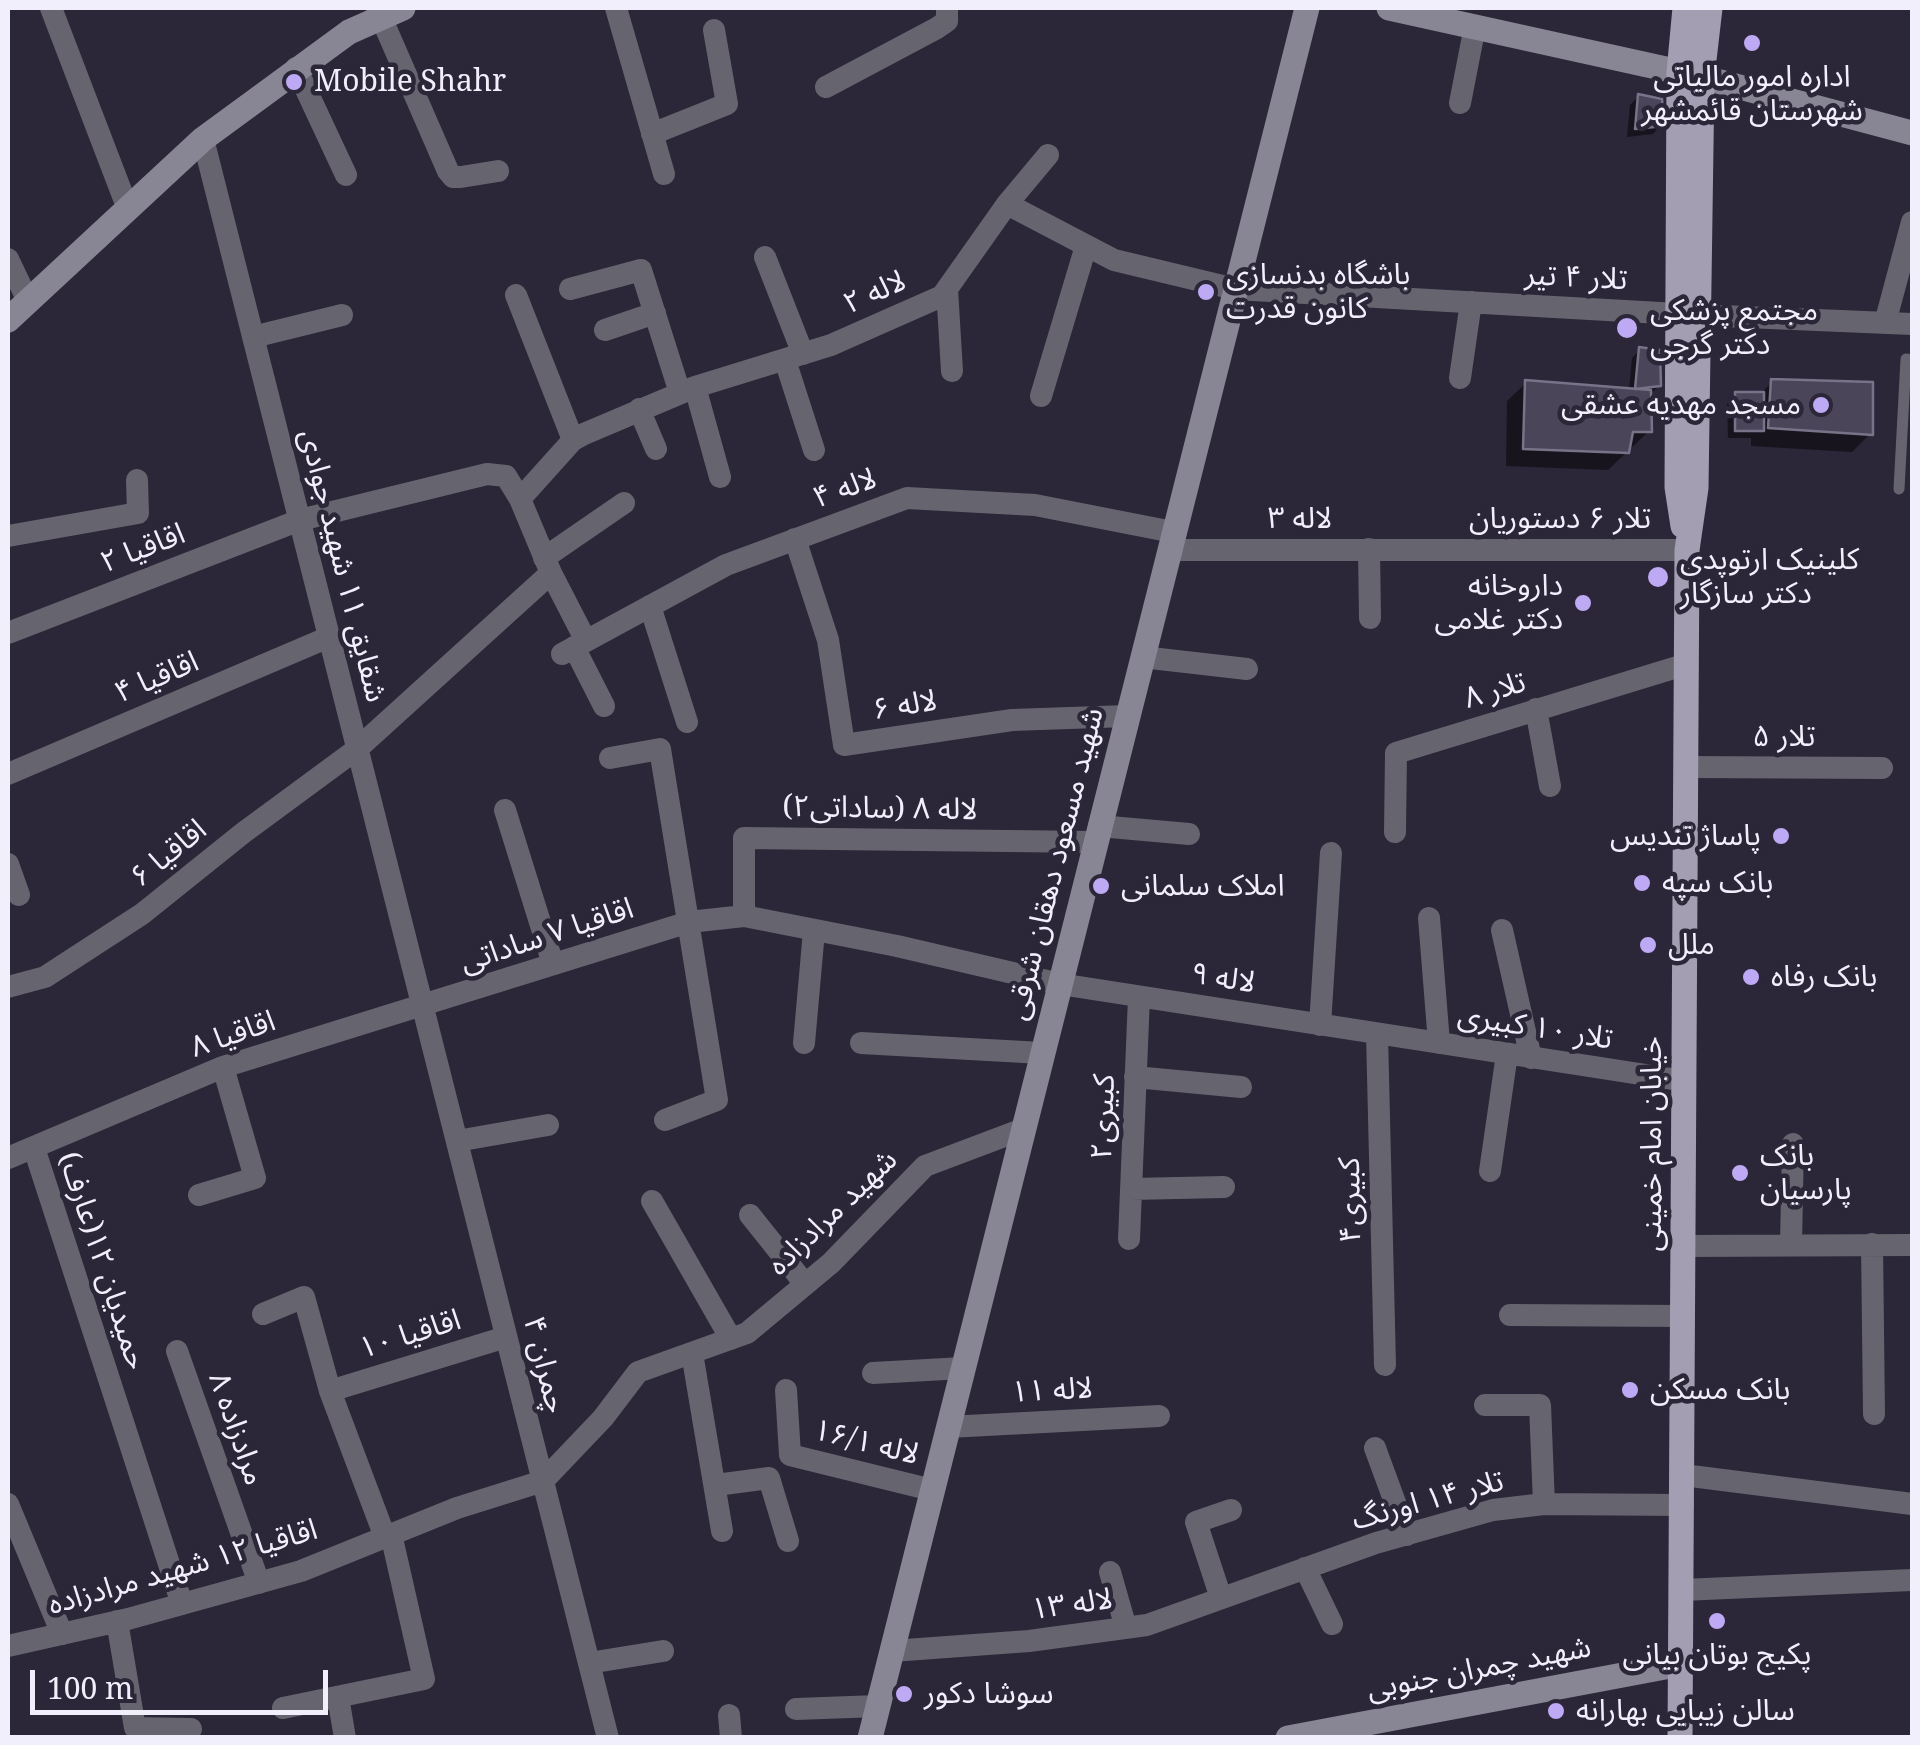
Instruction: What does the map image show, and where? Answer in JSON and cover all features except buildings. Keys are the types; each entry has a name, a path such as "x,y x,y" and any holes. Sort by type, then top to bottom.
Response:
{"main road":[{"name":"شهید مسعود دهقان شرقی","path":"870,1738 1307,8"},
{"path":"1389,8 1691,74 1912,132"},
{"name":"خیابان امام خمینی","path":"1680,1738 1688,550 1696,488 1688,314 1691,74 1685,8"},
{"name":"خیابان امام خمینی","path":"1691,74 1710,8"},
{"path":"8,320 203,139 296,68 387,11"},
{"name":"شهید چمران جنوبی","path":"1288,1738 1681,1664"}],"street":[{"path":"52,8 128,209"},
{"path":"616,8 664,174"},
{"path":"826,87 938,28 947,21 947,8"},
{"path":"387,11 448,172 453,177 498,171"},
{"path":"1460,103 1475,26"},
{"path":"652,134 727,104 714,30"},
{"path":"296,68 346,175"},
{"name":"شقایق ۱۱ شهید جوادی","path":"203,139 423,1008"},
{"name":"لاله ۲","path":"520,500 573,440 688,390 831,346 942,296 1007,204 1048,155"},
{"path":"1007,204 1114,260 1234,289"},
{"path":"1885,324 1912,222"},
{"path":"1041,396 1086,246"},
{"path":"765,258 794,357 814,450"},
{"path":"8,259 28,302"},
{"path":"570,289 641,270 654,313 720,477"},
{"path":"947,289 952,371"},
{"name":"تلار ۴ تیر","path":"1234,289 1912,324"},
{"path":"516,295 573,440"},
{"path":"1460,378 1470,302"},
{"path":"605,330 654,313"},
{"path":"253,337 342,314"},
{"path":"639,409 656,449"},
{"name":"اقاقیا ۲","path":"8,633 300,520 487,474 506,476 520,500"},
{"path":"8,536 138,513 137,480"},
{"name":"لاله ۴","path":"574,647 726,565 907,498 1034,505 1171,541"},
{"path":"520,500 548,566 574,647 604,706"},
{"name":"اقاقیا ۶","path":"8,987 46,977 142,914 243,833 358,749 548,566 624,502"},
{"name":"لاله ۶","path":"795,539 828,640 844,745 1012,720 1127,716"},
{"name":"لاله ۳","path":"1171,541 1432,548"},
{"name":"تلار ۶ دستوریان","path":"1432,548 1688,550"},
{"path":"1369,549 1370,618"},
{"path":"650,606 687,722"},
{"name":"اقاقیا ۴","path":"8,774 329,637"},
{"path":"1142,657 1248,669"},
{"name":"تلار ۸","path":"1395,832 1396,752 1687,664"},
{"path":"1536,710 1550,786"},
{"path":"610,758 660,750 717,1100 664,1120"},
{"name":"تلار ۵","path":"1686,766 1882,768"},
{"path":"505,810 553,964"},
{"path":"1097,834 1189,834"},
{"name":"لاله ۸ (ساداتی۲)","path":"744,916 744,838 1097,834"},
{"path":"1320,1025 1330,853"},
{"path":"8,864 19,895"},
{"name":"اقاقیا ۷ ساداتی","path":"423,1008 689,922 744,916 814,932"},
{"path":"1429,918 1438,1044"},
{"path":"1502,930 1532,1058"},
{"path":"804,1043 814,932"},
{"name":"لاله ۹","path":"814,932 897,946 1060,984 1377,1034"},
{"name":"کبیری۲","path":"1129,1239 1139,996"},
{"name":"اقاقیا ۸","path":"8,1158 223,1067 423,1008"},
{"name":"چمران ۴","path":"423,1008 608,1738"},
{"name":"تلار ۱۰ کبیری","path":"1377,1034 1685,1081"},
{"name":"کبیری۴","path":"1377,1034 1385,1364"},
{"path":"861,1042 1042,1053"},
{"path":"1490,1171 1507,1054"},
{"path":"199,1194 255,1178 223,1067"},
{"path":"1136,1077 1240,1088"},
{"path":"456,1140 548,1125"},
{"name":"شهید مرادزاده","path":"543,1481 604,1418 638,1372 747,1333 830,1262 925,1166 1023,1129"},
{"path":"1790,1244 1793,1144"},
{"name":"حمیدیان ۱۲(عارف)","path":"34,1148 182,1604"},
{"path":"1131,1189 1224,1187"},
{"path":"652,1201 731,1339"},
{"path":"750,1214 805,1284"},
{"path":"1872,1244 1874,1414"},
{"path":"1684,1246 1912,1245"},
{"path":"264,1314 304,1297 330,1391 388,1536 424,1679 282,1708"},
{"path":"1510,1316 1684,1316"},
{"name":"اقاقیا ۱۰","path":"330,1391 506,1337"},
{"name":"مرادزاده ۸","path":"177,1352 259,1583"},
{"path":"692,1353 722,1531"},
{"path":"873,1373 963,1368"},
{"name":"لاله ۱۶/۱","path":"786,1390 790,1455 932,1490"},
{"path":"1485,1404 1540,1404 1544,1504"},
{"name":"لاله ۱۱","path":"948,1427 1159,1416"},
{"path":"1375,1448 1407,1534"},
{"path":"1683,1475 1912,1504"},
{"path":"716,1484 769,1478 788,1541"},
{"name":"اقاقیا ۱۲ شهید مرادزاده","path":"8,1646 301,1571 456,1508 543,1481"},
{"path":"8,1504 62,1634"},
{"name":"تلار ۱۴ اورنگ","path":"1254,1586 1407,1534 1493,1510 1544,1504 1683,1506"},
{"path":"1221,1598 1196,1522 1231,1510"},
{"path":"1305,1568 1332,1624"},
{"path":"1110,1572 1126,1628"},
{"path":"1682,1590 1912,1580"},
{"name":"لاله ۱۳","path":"892,1651 1029,1641 1147,1625 1254,1586"},
{"path":"117,1621 135,1728 191,1729"},
{"path":"589,1662 663,1651"},
{"path":"338,1697 345,1738"},
{"path":"796,1709 878,1706"}],"lane":[{"path":"1900,489 1906,359 1912,360"}],"place":[{"name":"اداره امور مالیاتی شهرستان قائمشهر","path":"1752,43"},
{"name":"Mobile Shahr","path":"294,82"},
{"name":"باشگاه بدنسازی کانون قدرت","path":"1206,292"},
{"name":"مجتمع پزشکی دکتر گرجی","path":"1627,328"},
{"name":"مسجد مهدیه عشقی","path":"1821,405"},
{"name":"کلینیک ارتوپدی دکتر سازگار","path":"1658,577"},
{"name":"داروخانه دکتر غلامی","path":"1583,603"},
{"name":"پاساژ تندیس","path":"1781,836"},
{"name":"بانک سپه","path":"1642,883"},
{"name":"املاک سلمانی","path":"1101,886"},
{"name":"ملل","path":"1648,945"},
{"name":"بانک رفاه","path":"1751,977"},
{"name":"بانک پارسیان","path":"1740,1173"},
{"name":"بانک مسکن","path":"1630,1390"},
{"name":"پکیج بوتان بیانی","path":"1717,1621"},
{"name":"سوشا دکور","path":"904,1694"},
{"name":"سالن زیبایی بهارانه","path":"1556,1711"}]}
